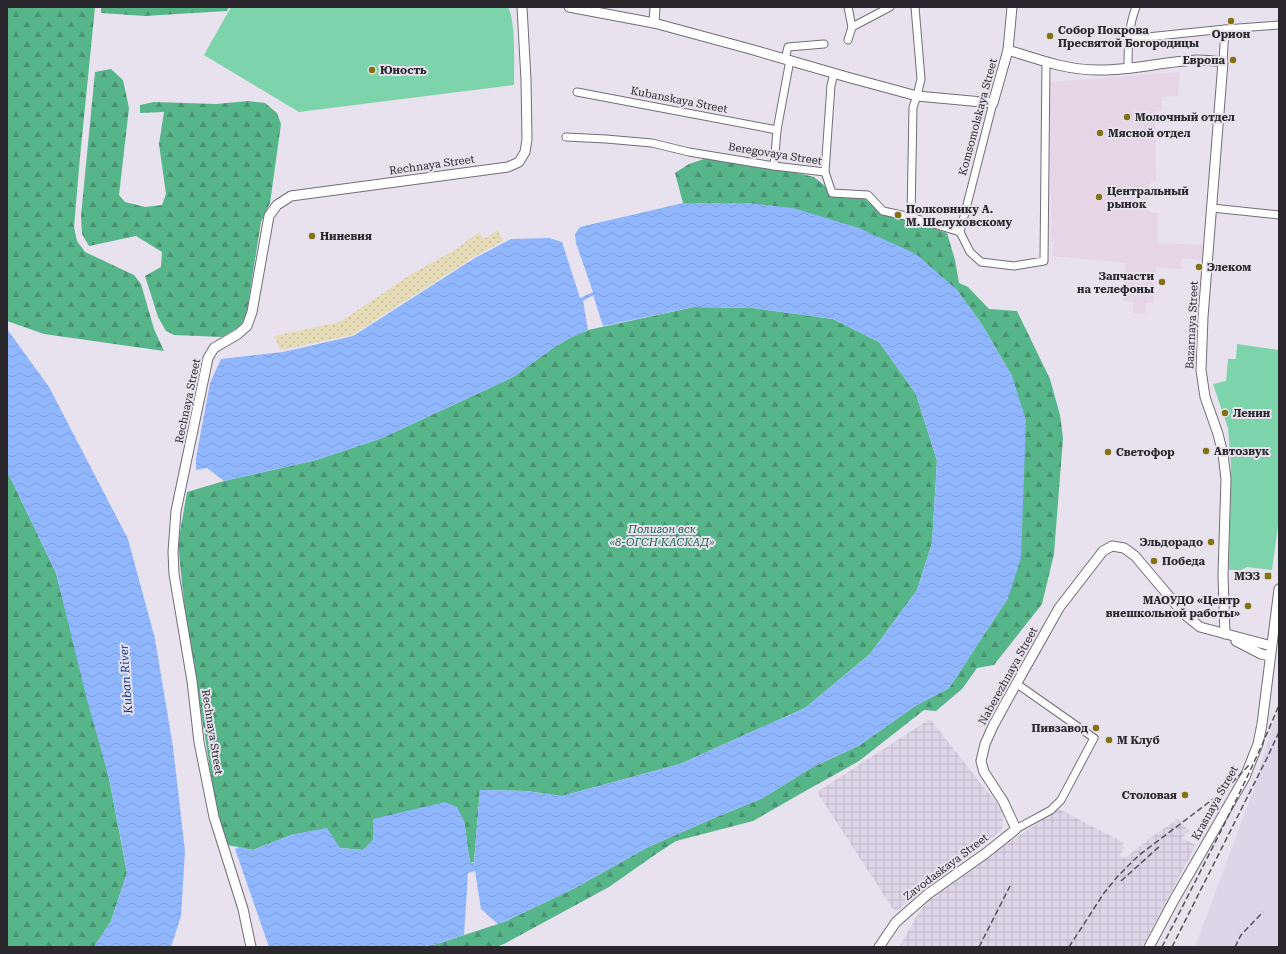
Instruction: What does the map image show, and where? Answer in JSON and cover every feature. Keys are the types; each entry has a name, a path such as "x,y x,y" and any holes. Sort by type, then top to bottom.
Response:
{"main road":[{"name":"Rechnaya Street","path":"251,947 244,909 213,809 199,742 192,681 174,574 173,552 176,511 208,358 214,348 238,334 247,326 252,312 269,216 277,205 286,199 291,196 508,167 519,162 525,152 527,139 526,80 522,7"},
{"path":"569,7 654,24 917,96 993,103"},
{"path":"654,24 655,7"},
{"name":"Komsomolskaya Street","path":"993,103 1008,50 1012,7"},
{"path":"1008,50 1046,62 1078,69 1128,69 1192,61 1223,62"},
{"name":"Bazarnaya Street","path":"1223,62 1201,345 1201,370 1206,397 1221,447 1226,479 1223,575 1225,634"},
{"name":"Naberezhnaya Street","path":"1016,829 1004,800 984,772 981,761 986,744 993,726 1059,608 1103,551 1112,546 1124,548 1135,556 1184,614 1200,627 1225,634"},
{"name":"Krasnaya Street","path":"1149,947 1174,900 1245,777 1258,744 1262,724 1279,589"},
{"path":"1225,634 1272,646"},
{"path":"1225,634 1261,654 1270,656"},
{"name":"Zavodaskaya Street","path":"879,947 896,922 923,899 1016,829"}],"street":[{"path":"848,7 852,27 848,40"},
{"path":"852,27 890,7"},
{"path":"911,217 913,107 921,79 915,7"},
{"path":"1128,69 1128,39 1132,15 1136,7"},
{"path":"1128,39 1279,25"},
{"name":"Bazarnaya Street","path":"1223,62 1225,29"},
{"path":"774,166 777,130 788,47 824,44"},
{"path":"960,232 970,252 981,262 1014,266 1044,261 1046,62"},
{"path":"825,172 831,85 834,74"},
{"name":"Kubanskaya Street","path":"577,92 777,130"},
{"name":"Komsomolskaya Street","path":"960,232 993,103"},
{"name":"Beregovaya Street","path":"566,137 606,139 652,144 689,152 774,166 825,172 832,193 868,195 883,211 911,217 960,232"},
{"path":"1212,208 1279,215"},
{"path":"1016,829 1051,810 1060,800 1094,738 1017,684"}],"shaded area":[{"name":"Центральный рынок","path":"1180,72 1178,96 1162,97 1162,111 1155,111 1156,180 1148,184 1148,210 1152,213 1158,213 1158,243 1203,245 1202,260 1182,258 1181,269 1156,267 1153,303 1146,303 1145,314 1133,313 1134,302 1123,301 1126,263 1052,256 1054,241 1051,241 1050,82"},
{"path":"1279,703 1279,947 1195,947 1253,791"},
{"path":"930,719 1001,809 1003,819 1002,830 895,912 817,792"},
{"path":"1059,809 1124,843 1122,846 1124,848 1120,856 1125,858 1154,835 1178,819 1189,831 1182,838 1196,845 1142,947 899,947 920,911 931,897"}],"green space":[{"path":"7,7 95,7 74,227 77,241 85,252 134,275 141,284 154,329 164,351 44,334 7,321"},
{"path":"101,7 229,7 227,11 145,16 101,13"},
{"name":"Юность","path":"231,7 508,7 511,14 513,33 514,85 299,112 204,55"},
{"path":"111,69 123,80 129,108 119,195 125,202 145,207 162,205 166,194 159,144 164,112 140,113 140,105 154,102 216,104 248,101 265,103 277,113 281,124 270,203 261,222 246,316 240,326 222,337 174,335 166,331 158,317 145,276 161,267 162,252 136,236 89,246 82,234 81,216 95,72"},
{"path":"707,158 793,172 814,177 825,186 830,196 865,199 884,215 897,216 947,233 955,260 959,283 968,287 989,309 1017,311 1050,379 1060,415 1063,438 1054,554 1042,604 994,665 977,668 962,689 936,711 924,710 859,761 753,821 676,841 609,887 496,947 417,947 437,944 504,922 575,888 648,847 763,798 811,768 860,745 915,706 949,688 1008,598 1012,376 981,323 956,289 749,203 683,203 675,173 689,164"},
{"name":"Полигон вск «8-ОГСН КАСКАД»","path":"694,307 753,308 833,319 879,342 916,394 937,461 932,543 917,590 870,654 805,708 680,764 562,796 526,791 480,790 474,862 470,863 464,821 373,840 363,850 340,848 294,834 253,850 227,845 217,817 187,630 178,544 187,492 224,481 316,460 382,438 513,377 553,348 588,330"},
{"path":"1237,344 1279,350 1279,518 1272,570 1247,567 1241,570 1229,570 1231,465 1228,428 1213,384 1226,381 1228,359 1236,359"},
{"path":"7,474 11,479 56,573 109,778 127,873 111,921 94,947 7,947"}],"sand":[{"path":"498,230 503,241 474,257 352,335 281,350 274,336 340,322 410,275 458,248 479,232 484,239"}],"water":[{"path":"683,203 749,203 793,208 859,228 916,254 956,289 981,323 1012,376 1026,420 1021,558 1008,598 949,688 915,706 860,745 811,768 763,798 648,847 575,888 504,922 498,924 481,909 475,871 468,873 464,935 437,944 417,947 269,947 235,849 239,847 253,850 294,834 327,828 340,848 363,850 373,840 373,819 445,802 457,807 464,821 470,863 474,863 480,790 526,791 562,796 680,764 805,708 870,654 917,590 932,543 937,461 916,394 879,342 833,319 753,308 694,307 603,326 593,295 583,301 588,330 553,348 513,377 382,438 316,460 224,481 207,468 196,470 196,458 210,383 221,359 283,352 353,336 475,258 511,239 549,238 562,242 580,298 593,292 576,243 575,234 580,227"},
{"name":"Kuban River","path":"7,329 49,387 128,539 155,639 173,747 185,851 181,916 171,947 94,947 111,921 127,872 109,778 87,700 56,573 11,479 7,474"}],"railway":[{"path":"1162,947 1238,797 1279,705"},
{"path":"1172,947 1279,732"},
{"path":"1069,947 1104,893 1118,876 1138,856 1225,790 1250,764"},
{"path":"1121,881 1161,845"},
{"path":"979,947 1010,886"},
{"path":"1235,947 1241,935 1263,912"}],"place":[{"name":"Орион","path":"1231,21"},
{"name":"Собор Покрова Пресвятой Богородицы","path":"1050,36"},
{"name":"Европа","path":"1233,60"},
{"name":"Юность","path":"372,70"},
{"name":"Молочный отдел","path":"1127,117"},
{"name":"Мясной отдел","path":"1100,133"},
{"name":"Центральный рынок","path":"1099,197"},
{"name":"Полковнику А. М. Шелуховскому","path":"898,215"},
{"name":"Ниневия","path":"312,236"},
{"name":"Элеком","path":"1199,267"},
{"name":"Запчасти на телефоны","path":"1162,282"},
{"name":"Ленин","path":"1225,413"},
{"name":"Автозвук","path":"1206,451"},
{"name":"Светофор","path":"1108,452"},
{"name":"Эльдорадо","path":"1211,542"},
{"name":"Победа","path":"1154,561"},
{"name":"МЭЗ","path":"1268,576"},
{"name":"МАОУДО «Центр внешкольной работы»","path":"1248,606"},
{"name":"Пивзавод","path":"1096,728"},
{"name":"М Клуб","path":"1109,740"},
{"name":"Столовая","path":"1185,795"}]}
